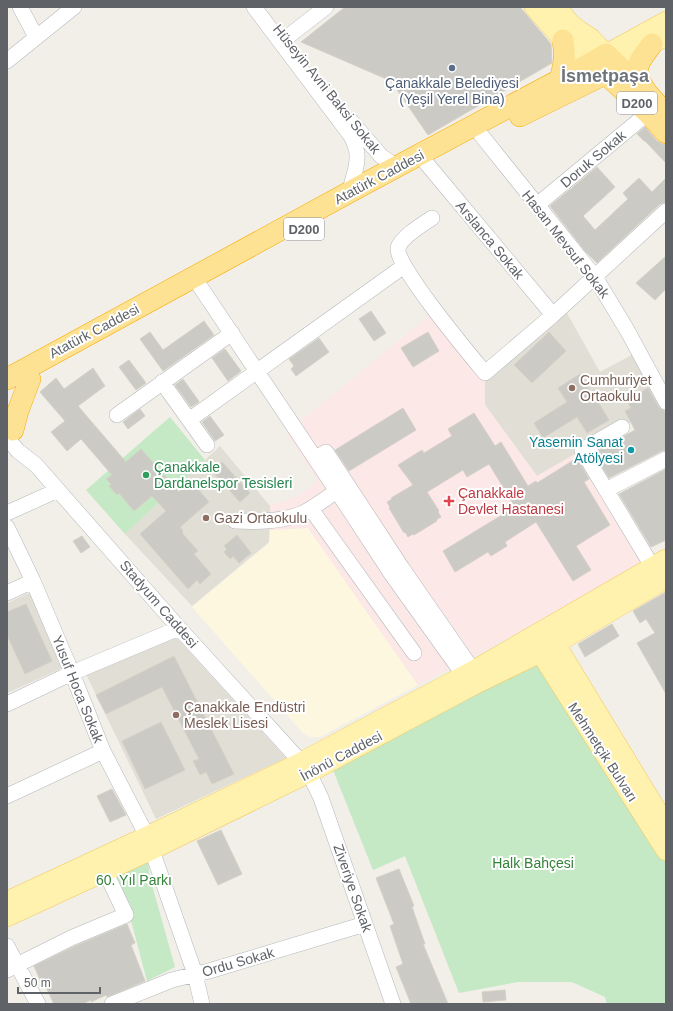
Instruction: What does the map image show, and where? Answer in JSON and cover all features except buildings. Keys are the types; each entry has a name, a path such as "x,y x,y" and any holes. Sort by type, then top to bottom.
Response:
{"highway":[{"path":"560,79 565,60 563,40"},
{"path":"654,107 638,77 637,67 642,57 659,40"},
{"name":"Atatürk Caddesi","path":"7,392 29,374 349,192 560,79 605,64"},
{"name":"Atatürk Caddesi","path":"7,379 29,374 204,291 605,64"},
{"name":"D200","path":"605,64 654,107 666,133"},
{"path":"7,360 29,374 18,411 9,430"}],"main road":[{"path":"534,7 563,40 605,64"},
{"path":"557,7 570,23 592,38 605,64"},
{"name":"Atatürk Caddesi","path":"605,64 666,21"},
{"name":"Atatürk Caddesi","path":"605,64 659,40"},
{"name":"İnönü Caddesi","path":"7,901 149,843 305,768 543,641 662,572"},
{"name":"Mehmetçik Bulvarı","path":"543,641 661,805 664,836"},
{"name":"Mehmetçik Bulvarı","path":"543,641 664,836"},
{"name":"İnönü Caddesi","path":"7,917 105,871 149,843"}],"street":[{"path":"20,7 36,37"},
{"path":"7,61 74,7"},
{"name":"Hüseyin Avni Baksi Sokak","path":"254,7 283,40 357,137 397,167"},
{"name":"Hüseyin Avni Baksi Sokak","path":"262,7 283,40"},
{"path":"283,40 326,7"},
{"name":"Doruk Sokak","path":"537,205 654,107"},
{"name":"Hasan Mevsuf Sokak","path":"480,135 595,277 627,330 666,402"},
{"name":"Hüseyin Avni Baksi Sokak","path":"349,192 356,168 357,137"},
{"name":"Arslanca Sokak","path":"427,164 553,315"},
{"path":"432,218 406,237 398,245 397,250 404,266 434,311 485,373 553,315 666,211"},
{"path":"189,420 404,266"},
{"path":"204,291 392,575 473,679"},
{"path":"117,415 232,333"},
{"path":"162,382 208,445"},
{"path":"622,427 582,450 606,490 662,572"},
{"name":"Stadyum Caddesi","path":"9,430 36,465 179,628 305,768"},
{"path":"315,458 326,452 473,679"},
{"path":"606,490 666,459"},
{"path":"7,513 58,490"},
{"path":"235,521 257,522 291,517 311,509 337,491"},
{"path":"311,509 414,653"},
{"name":"Yusuf Hoca Sokak","path":"7,527 33,581 103,750 149,843 195,974 202,1004"},
{"path":"7,593 33,581"},
{"path":"7,704 72,673 179,628"},
{"path":"7,796 103,750"},
{"name":"Ziveriye Sokak","path":"305,768 321,798 393,1004"},
{"path":"12,967 71,938 126,915 105,871"},
{"name":"Ordu Sokak","path":"112,1004 172,980 209,971 365,924"},
{"path":"7,946 12,967 38,1004"}],"shaded area":[{"name":"Cumhuriyet Ortaokulu","path":"563,306 600,372 639,351 666,404 622,427 537,476 485,405 485,373"},
{"name":"Çanakkale Devlet Hastanesi","path":"435,311 485,373 485,405 537,476 582,450 647,558 547,617 418,685 308,528 270,530 270,506 299,495 318,481 286,433"},
{"name":"Gazi Ortaokulu","path":"220,446 270,506 269,542 192,606 125,534"},
{"path":"308,528 418,685 320,737 310,737 302,732 192,607 269,543 270,530"},
{"path":"31,592 65,667 7,693 7,603"},
{"name":"Çanakkale Endüstri Meslek Lisesi","path":"173,634 286,758 156,819 85,672"}],"green space":[{"name":"Çanakkale Dardanelspor Tesisleri","path":"170,417 205,460 125,534 86,490"},
{"name":"Halk Bahçesi","path":"543,663 666,856 666,1004 607,1004 605,997 572,982 518,982 459,993 405,856 373,870 331,765 436,713"},
{"name":"60. Yıl Parkı","path":"147,855 150,878 175,967 147,981 129,913 113,871"}],"place":[{"name":"Çanakkale Belediyesi (Yeşil Yerel Bina)","path":"452,68"},
{"name":"Cumhuriyet Ortaokulu","path":"572,388"},
{"name":"Yasemin Sanat Atölyesi","path":"631,450"},
{"name":"Çanakkale Dardanelspor Tesisleri","path":"146,475"},
{"name":"Çanakkale Devlet Hastanesi","path":"449,501"},
{"name":"Gazi Ortaokulu","path":"206,518"},
{"name":"Çanakkale Endüstri Meslek Lisesi","path":"176,715"}],"district":[{"name":"İsmetpaşa","path":"605,76"}]}
